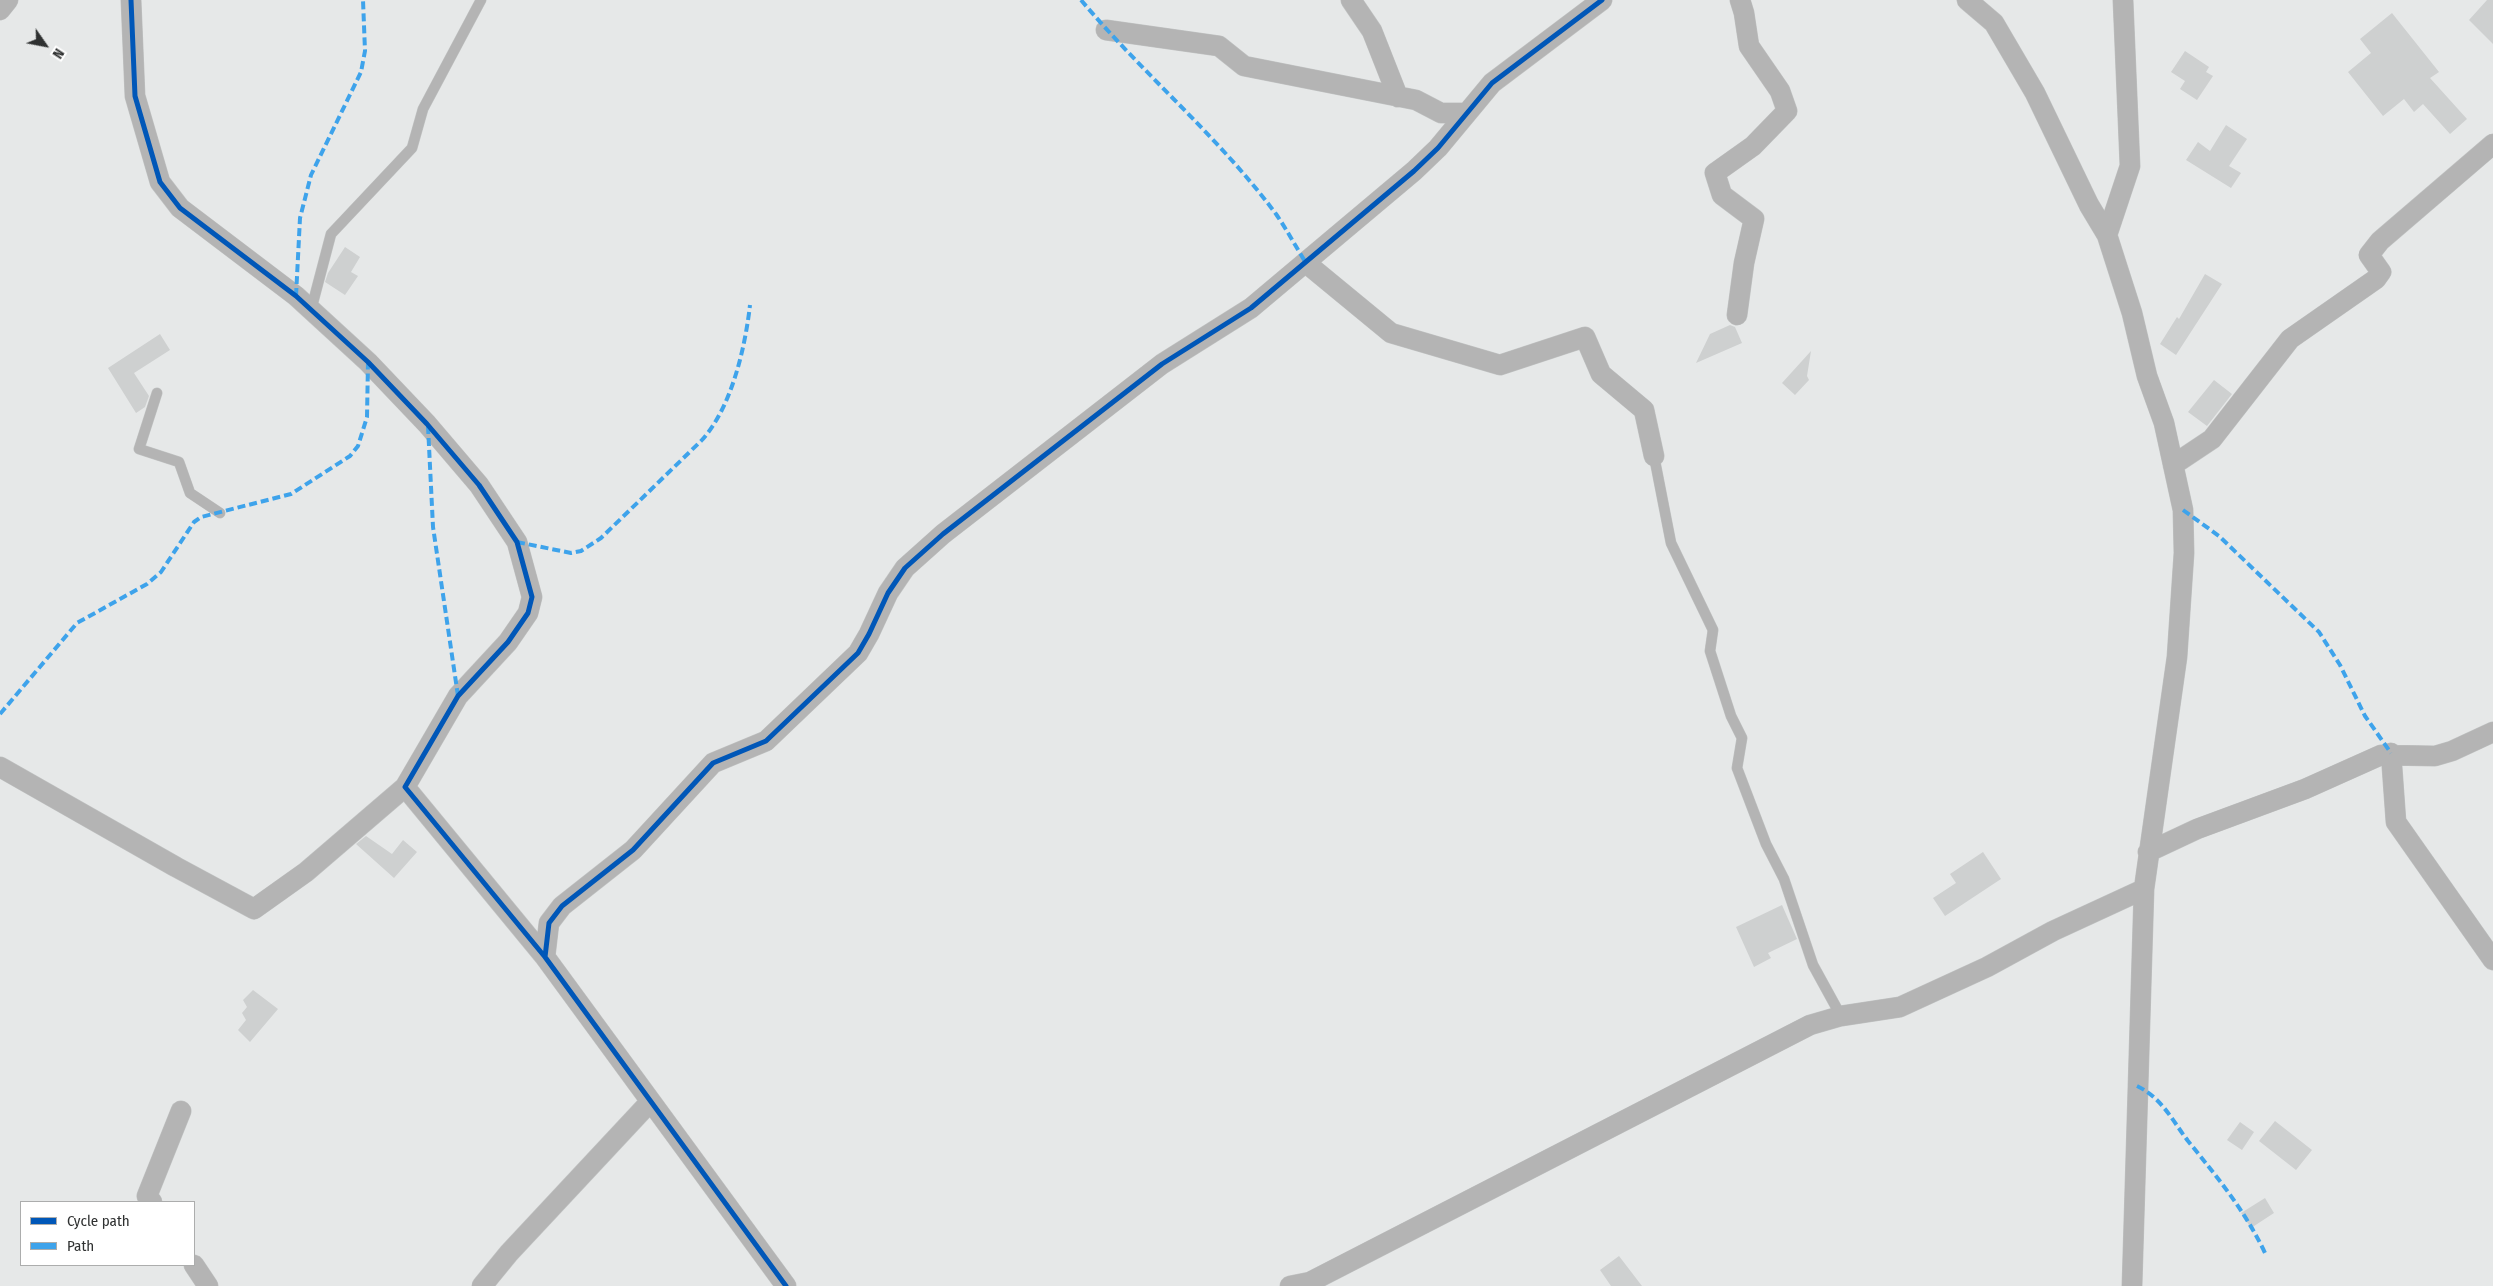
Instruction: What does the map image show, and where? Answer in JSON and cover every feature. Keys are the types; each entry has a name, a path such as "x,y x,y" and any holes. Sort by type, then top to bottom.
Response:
{"street":[{"path":"0,10 8,0"},
{"path":"0,767 254,909 306,872 405,787 458,696 521,625 528,613 532,597 517,542 479,485 428,424 368,362 311,310 229,244 180,208 160,182 135,96 131,0"},
{"path":"1352,0 1372,31 1398,96"},
{"path":"545,957 550,923 562,906 633,850 713,763 766,740 851,660 864,644 888,593 905,568 936,539 1162,364 1251,308 1414,171 1438,148 1492,83 1602,0"},
{"path":"1737,315 1744,263 1754,219 1722,195 1715,173 1753,146 1786,111 1780,91 1749,46 1740,0"},
{"path":"1967,0 1994,23 1999,31 2035,93 2089,205 2106,235 2132,313 2147,376 2164,423 2183,510 2184,553 2177,657 2144,889 2132,1286"},
{"path":"2106,235 2130,166 2123,0"},
{"path":"1106,30 1219,46 1244,66 1416,100 1441,113 1466,113"},
{"path":"2173,465 2212,440 2290,339 2376,278 2380,272 2369,255 2380,241 2493,144"},
{"path":"1306,263 1391,333 1500,365 1584,337 1601,374 1644,410 1654,456"},
{"path":"2148,852 2197,829 2258,808 2381,754 2435,756 2452,751 2493,732"},
{"path":"2391,753 2396,822 2493,960"},
{"path":"405,787 545,957 786,1286"},
{"path":"1290,1286 1334,1278 1810,1025 1841,1016 1900,1007 1987,967 2053,931 2144,889"},
{"path":"482,1286 509,1253 650,1102"},
{"path":"151,1201 147,1196 181,1111"},
{"path":"195,1266 206,1285"}],"lane":[{"path":"311,310 331,234 412,148 423,109 481,0"},
{"path":"157,393 139,449 179,462 190,493 220,513"},
{"path":"1654,456 1672,543 1713,630 1710,651 1731,716 1742,738 1737,768 1759,827 1784,879 1813,964 1841,1016"}],"building":[{"path":"2487,0 2493,0 2493,44 2469,20"},
{"path":"2392,13 2439,72 2430,78 2467,119 2450,134 2423,104 2414,112 2404,99 2383,116 2348,72 2371,53 2360,39"},
{"path":"2185,51 2209,67 2206,72 2213,76 2197,100 2180,89 2185,81 2171,72"},
{"path":"2226,125 2247,139 2229,166 2241,173 2231,188 2186,160 2198,142 2210,151"},
{"path":"345,247 360,257 351,272 358,276 345,295 325,282 328,273"},
{"path":"2205,274 2222,284 2176,355 2160,344 2177,317 2179,319"},
{"path":"1730,325 1735,327 1742,343 1696,363 1710,334"},
{"path":"160,334 170,350 134,373 149,396 145,407 136,413 108,368"},
{"path":"1811,351 1807,376 1809,380 1795,395 1782,383"},
{"path":"2214,380 2232,394 2207,426 2188,412"},
{"path":"366,836 392,854 403,840 417,852 394,878 356,844"},
{"path":"1983,852 2001,879 1945,916 1933,898 1956,883 1950,874"},
{"path":"1782,905 1797,939 1768,953 1771,958 1754,967 1736,927"},
{"path":"253,990 278,1009 250,1042 238,1030 246,1020 242,1013 247,1007 243,1000"},
{"path":"2275,1121 2312,1150 2296,1170 2259,1141"},
{"path":"2240,1122 2254,1132 2242,1150 2227,1140"},
{"path":"2265,1198 2274,1213 2251,1228 2241,1213"},
{"path":"1619,1256 1642,1286 1611,1286 1600,1270"}],"marked path":[{"path":"296,296 300,218 311,175 361,72 365,51 363,0"},
{"path":"1081,0 1129,54 1254,185 1276,214 1306,263"},
{"path":"517,542 571,553 581,551 601,538 701,441 712,428 721,412 735,378 750,305"},
{"path":"0,714 77,623 147,584 161,572 194,522 201,517 291,494 350,456 358,446 367,417 368,362"},
{"path":"428,426 433,527 458,696"},
{"path":"2183,510 2219,536 2319,632 2340,665 2365,716 2391,753"},
{"path":"2137,1086 2146,1091 2166,1110 2231,1196 2250,1224 2266,1255"}],"cycle path":[{"path":"131,0 135,96 160,182 180,208 296,296 368,362 427,424 479,485 517,542 532,597 528,613 508,642 458,696 405,787 545,957 786,1286"},
{"path":"545,957 549,923 562,906 633,850 713,763 766,741 858,653 888,593 905,568 943,534 1162,364 1251,308 1414,171 1438,148 1492,83 1602,0"}]}
